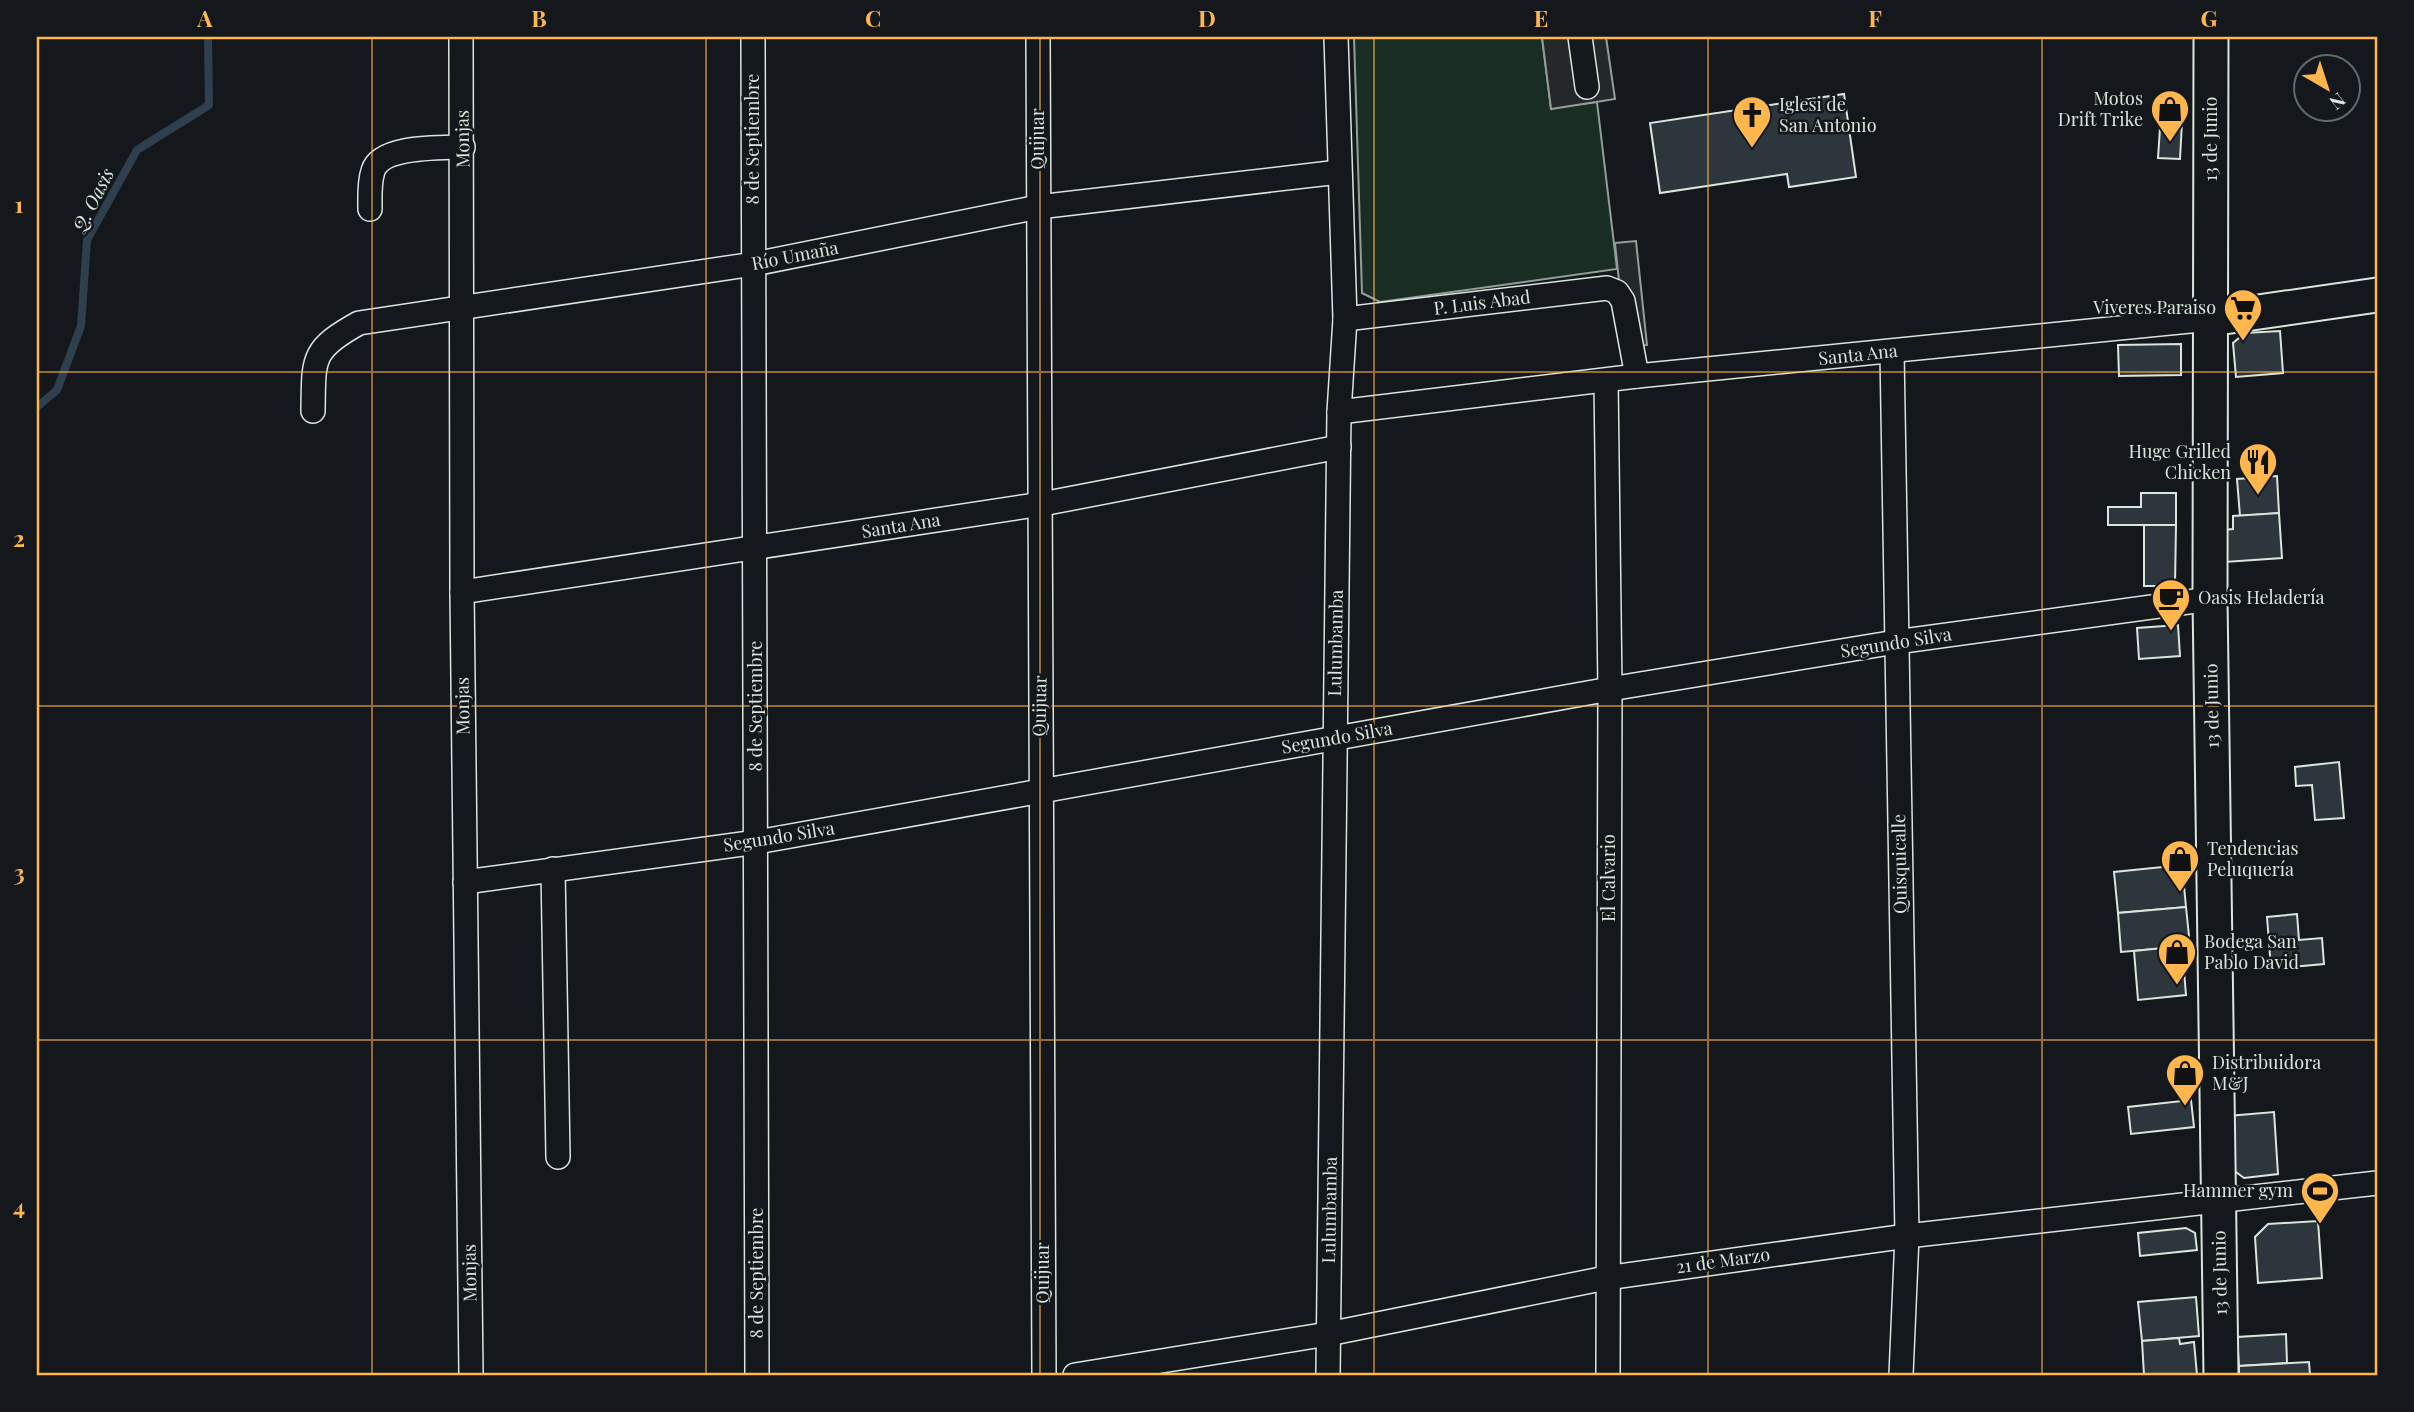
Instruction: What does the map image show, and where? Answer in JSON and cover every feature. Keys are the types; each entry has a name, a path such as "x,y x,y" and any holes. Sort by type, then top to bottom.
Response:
{"main road":[{"name":"13 de Junio","path":"2211,37 2210,599 2221,1375"},
{"name":"Santa Ana","path":"2210,318 2377,295"}],"street":[{"name":"Monjas","path":"461,37 462,592 471,1375"},
{"name":"8 de Septiembre","path":"753,37 757,1375"},
{"name":"Quijuar","path":"1038,37 1042,504 1039,792 1044,1375"},
{"name":"Lulumbamba","path":"1328,1375 1339,412 1345,319 1336,37"},
{"path":"1580,37 1587,87"},
{"path":"370,209 373,169 383,157 400,151 463,147"},
{"name":"Río Umaña","path":"313,411 314,366 320,349 359,323 754,264 1038,207 1339,172"},
{"name":"P. Luis Abad","path":"1345,319 1607,288 1617,292 1623,300 1637,376"},
{"name":"Santa Ana","path":"1339,412 1606,382 1637,376 2210,318"},
{"name":"Quisquicalle","path":"1892,352 1907,1236 1901,1375"},
{"name":"El Calvario","path":"1606,382 1611,690 1606,1278 1608,1375"},
{"name":"Santa Ana","path":"462,592 1042,504 1339,447"},
{"name":"Segundo Silva","path":"465,881 757,842 1334,738 1896,642 2210,599"},
{"path":"553,869 558,1157"},
{"name":"21 de Marzo","path":"1075,1375 1328,1334 1606,1278 1907,1236 2377,1183"}],"green space":[{"path":"1354,37 1542,37 1551,108 1597,102 1617,269 1380,302 1362,293"}],"shaded area":[{"path":"1542,37 1606,37 1615,99 1551,109"},
{"path":"1636,241 1647,345 1626,348 1615,243"}],"building":[{"name":"Iglesi de San Antonio","path":"1844,94 1856,177 1789,187 1787,174 1660,193 1650,123"},
{"name":"Motos Drift Trike","path":"2182,122 2180,159 2158,158 2160,128"},
{"path":"2280,331 2283,373 2236,377 2233,343 2245,333"},
{"path":"2181,344 2181,375 2119,376 2118,345"},
{"name":"Huge Grilled Chicken","path":"2277,476 2279,513 2240,516 2237,479"},
{"path":"2141,493 2176,493 2176,525 2108,525 2108,507 2141,507"},
{"path":"2279,513 2282,558 2225,562 2223,530 2233,529 2233,516"},
{"path":"2144,525 2176,525 2175,586 2144,586"},
{"path":"2178,625 2180,656 2139,659 2137,628"},
{"path":"2339,762 2344,818 2315,820 2312,785 2296,786 2295,767"},
{"path":"2182,865 2186,907 2118,913 2114,872"},
{"path":"2186,907 2190,946 2121,952 2118,913"},
{"path":"2297,914 2299,940 2322,938 2324,964 2271,969 2267,917"},
{"path":"2182,946 2186,995 2138,1000 2134,951"},
{"path":"2191,1100 2194,1127 2131,1134 2128,1107"},
{"path":"2274,1112 2278,1174 2244,1178 2232,1169 2228,1116"},
{"path":"2318,1221 2322,1278 2258,1283 2255,1237 2268,1224"},
{"path":"2186,1228 2195,1233 2197,1250 2140,1256 2138,1233"},
{"path":"2196,1297 2199,1336 2142,1341 2138,1302"},
{"path":"2286,1334 2287,1363 2239,1366 2237,1337"},
{"path":"2179,1338 2180,1344 2194,1342 2197,1375 2144,1375 2142,1341"},
{"path":"2309,1362 2310,1375 2239,1375 2239,1366"}],"waterway":[{"name":"Q. Oasis","path":"37,407 57,390 81,326 87,240 137,150 209,105 208,37"}],"place":[{"name":"Motos Drift Trike","path":"2170,143"},
{"name":"Iglesi de San Antonio","path":"1752,149"},
{"name":"Viveres Paraiso","path":"2243,342"},
{"name":"Huge Grilled Chicken","path":"2258,496"},
{"name":"Oasis Heladería","path":"2171,632"},
{"name":"Tendencias Peluquería","path":"2180,893"},
{"name":"Bodega San Pablo David","path":"2177,986"},
{"name":"Distribuidora M&J","path":"2185,1107"},
{"name":"Hammer gym","path":"2320,1225"}]}
